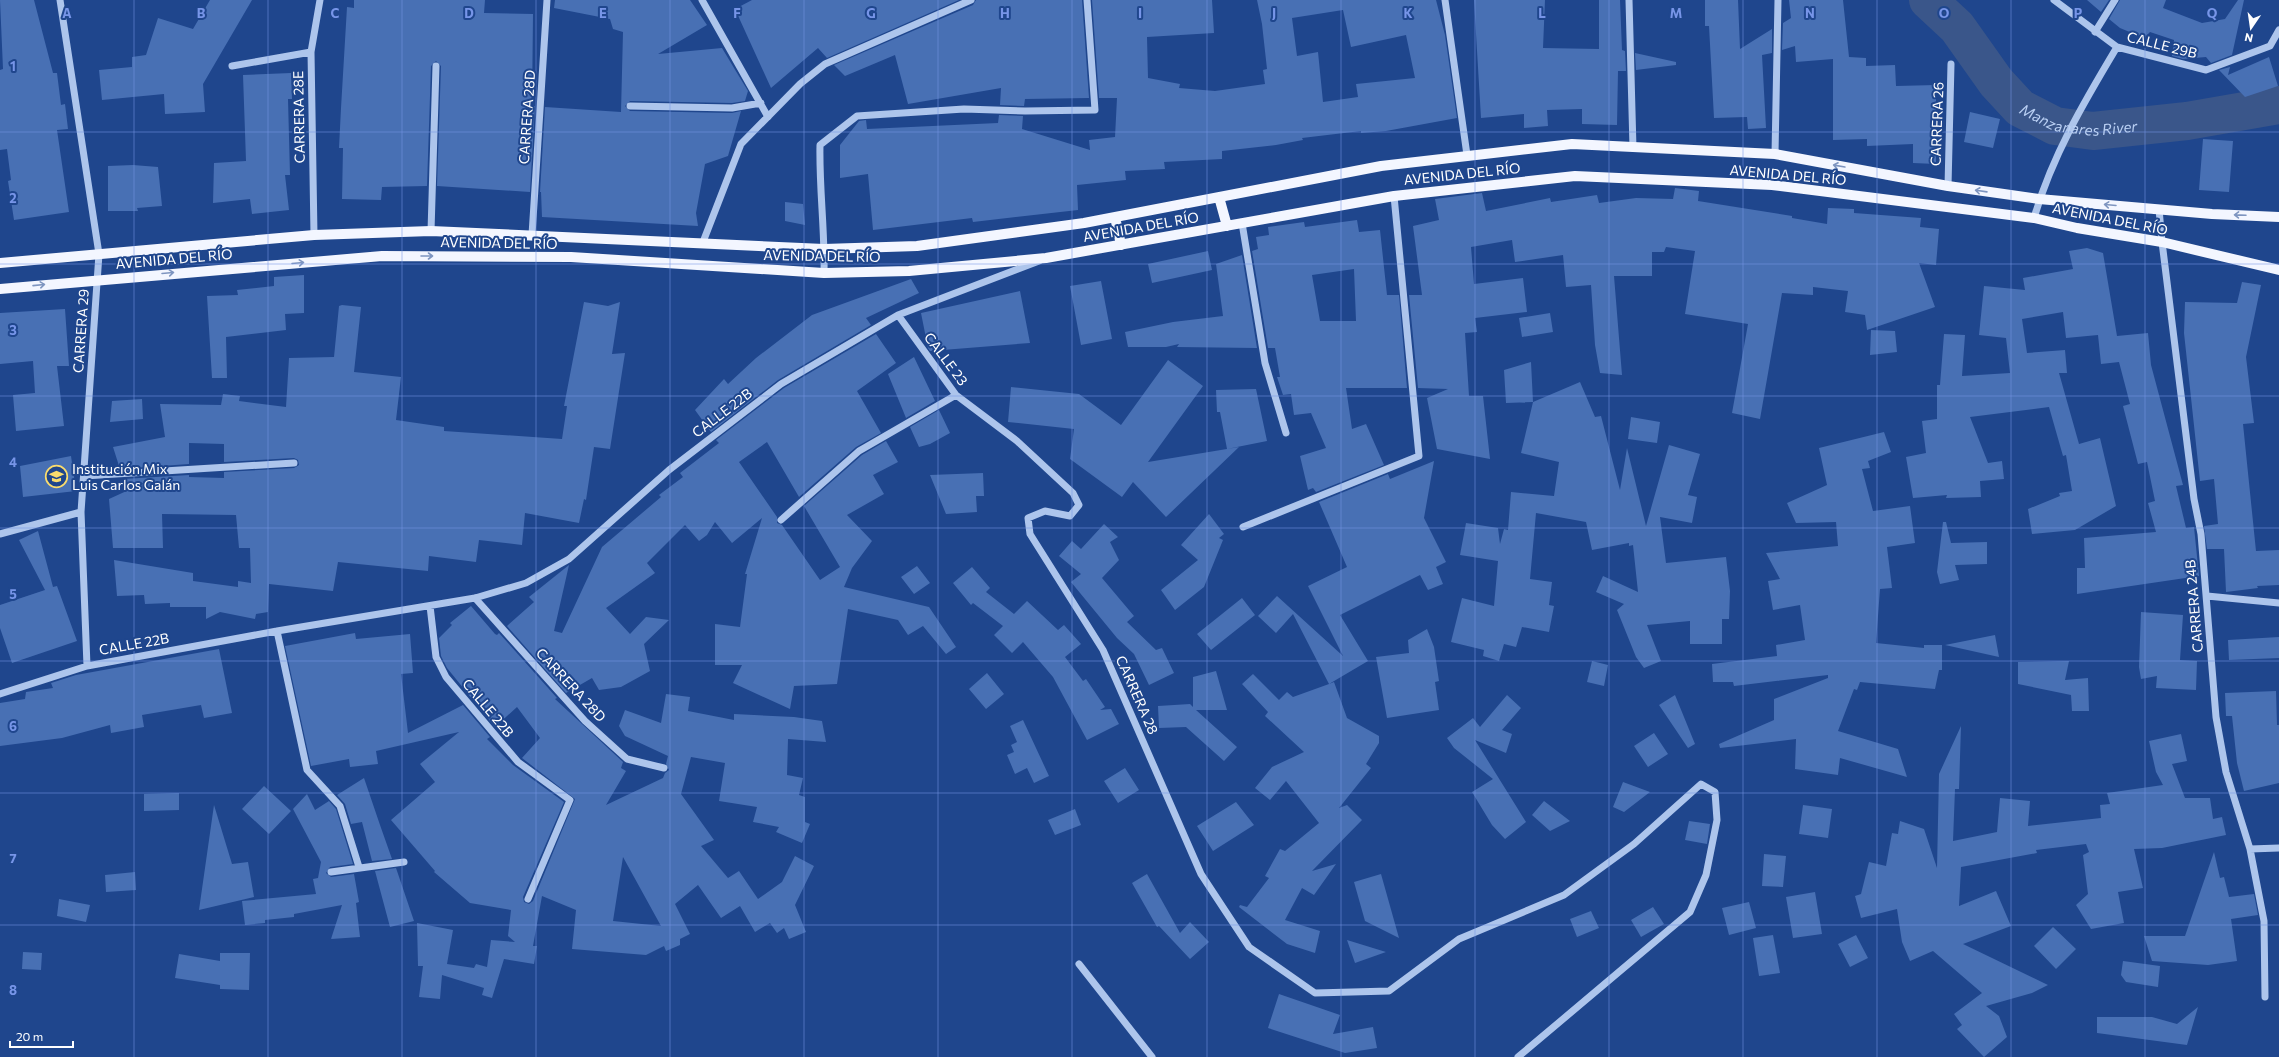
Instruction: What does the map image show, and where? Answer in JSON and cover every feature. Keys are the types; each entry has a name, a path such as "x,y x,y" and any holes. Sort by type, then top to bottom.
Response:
{"main road":[{"name":"AVENIDA DEL RÍO","path":"0,263 314,235 431,231 703,242 824,249 916,246 1114,217 1381,166 1572,144 1776,154 1948,186 2039,199 2279,217"},
{"name":"AVENIDA DEL RÍO","path":"0,290 98,279 382,256 571,257 824,273 909,271 1046,258 1394,196 1575,176 1772,185 2034,218 2077,228 2162,242 2279,270"},
{"path":"1219,197 1227,226"},
{"path":"1114,217 1121,245"}],"street":[{"name":"CARRERA 29","path":"60,0 99,254 81,512 87,666"},
{"name":"CARRERA 28E","path":"314,235 311,52 320,0"},
{"name":"CARRERA 28D","path":"532,235 547,0"},
{"path":"702,0 768,117"},
{"path":"703,242 741,144 800,84 825,64 971,0"},
{"path":"824,273 824,249 819,186 820,145 857,116 964,109 1025,111 1095,110 1087,0"},
{"path":"1445,0 1467,155"},
{"path":"1629,0 1633,148"},
{"path":"1776,154 1778,0"},
{"name":"CALLE 29B","path":"2054,0 2117,47 2206,70 2270,46 2279,30"},
{"path":"2095,32 2115,0"},
{"path":"2034,218 2039,199 2055,157 2082,106 2117,47"},
{"path":"232,66 311,52"},
{"name":"CARRERA 26","path":"1948,186 1951,64"},
{"path":"431,231 436,66"},
{"path":"630,106 732,108 760,103"},
{"path":"1243,527 1419,456 1394,196"},
{"name":"CARRERA 24B","path":"2159,209 2194,499 2201,534 2216,717 2226,772 2250,849 2264,921 2264,997"},
{"path":"1242,223 1265,363 1286,433"},
{"name":"CALLE 22B","path":"0,694 87,666 277,631 474,598 526,583 569,559 669,470 781,384 898,315 1046,258"},
{"name":"CALLE 23","path":"898,315 956,395 1017,441"},
{"path":"781,520 859,451 956,395"},
{"name":"CARRERA 28","path":"1017,441 1073,493 1079,506 1070,516 1045,511 1028,518 1030,534 1103,650 1201,874 1249,948 1315,993 1389,991 1459,939 1564,895 1634,844 1700,784 1715,792 1718,820 1706,875 1690,912 1518,1057"},
{"path":"84,476 294,463"},
{"path":"0,534 81,512"},
{"path":"2207,596 2279,603"},
{"name":"CARRERA 28D","path":"474,598 584,721 627,759 664,768"},
{"name":"CALLE 22B","path":"430,606 436,657 446,677 518,762 570,800 528,899"},
{"path":"277,631 307,770 340,806 359,868"},
{"path":"2250,849 2279,848"},
{"path":"330,872 404,862"},
{"path":"1079,964 1152,1057"}],"building":[{"path":"0,0 34,0 53,73 57,73 61,105 65,104 68,129 57,130 69,212 14,220 8,181 11,180 7,149 0,150 0,70 3,69"},
{"path":"210,0 252,0 203,84 205,112 165,114 164,94 102,100 99,70 132,67 132,57 146,55 158,18 193,29"},
{"path":"354,0 485,0 484,13 533,14 532,106 535,106 530,192 437,186 441,66 436,61 431,66 427,186 382,187 381,200 342,199 343,148 339,148 347,7 354,8"},
{"path":"555,0 690,0 707,25 658,54 722,48 748,91 745,101 732,103 630,101 625,106 630,111 732,113 741,111 728,156 705,164 696,213 698,226 542,217 540,192 545,107 621,112 623,32 613,29 610,19 554,8"},
{"path":"752,0 959,0 827,58 818,48 771,88 735,9"},
{"path":"976,0 1082,0 1089,98 1025,99 1024,106 1000,105 1001,88 908,104 895,55 845,76 834,65 973,5"},
{"path":"1092,0 1212,0 1214,33 1147,37 1148,78 1180,84 1179,88 1215,91 1265,84 1263,70 1267,69 1262,24 1257,0 1436,0 1445,35 1457,118 1386,131 1361,133 1361,131 1302,138 1303,140 1276,145 1222,151 1222,159 1164,162 1165,169 1125,171 1126,180 1077,185 1078,210 973,222 972,218 873,230 868,174 840,178 840,145 859,121 866,120 867,129 998,123 999,115 1023,116 1022,129 1090,150 1089,140 1115,137 1117,98 1099,98","holes":["1343,10 1351,47 1406,35 1415,78 1356,84 1358,97 1323,102 1318,52 1297,56 1292,18"]},
{"path":"1474,0 1545,0 1543,48 1599,49 1599,0 1620,0 1622,50 1625,51 1626,71 1618,71 1617,125 1582,124 1582,109 1547,110 1548,126 1524,128 1524,114 1481,118"},
{"path":"1705,0 1738,0 1740,49 1772,29 1772,53 1762,55 1766,128 1748,129 1747,117 1714,118 1709,26 1705,26"},
{"path":"1789,0 1843,0 1849,57 1866,58 1866,66 1895,65 1896,86 1936,85 1936,164 1913,163 1913,144 1867,146 1867,139 1833,140 1833,59 1796,62 1795,46 1782,50 1783,23 1791,18"},
{"path":"2087,0 2109,0 2101,12"},
{"path":"2120,0 2166,0 2163,8 2202,23 2225,19 2238,0 2244,0 2232,55 2211,63 2206,57 2183,59 2172,56 2174,40 2150,32 2144,38 2120,28 2109,19"},
{"path":"1635,53 1676,62 1676,65 1636,70"},
{"path":"2269,57 2278,86 2245,97 2219,70 2230,67 2228,75"},
{"path":"291,73 292,99 288,99 290,175 285,175 289,210 252,214 250,199 213,203 214,163 246,161 243,75"},
{"path":"1970,112 2000,119 1993,148 1964,142"},
{"path":"2203,139 2233,141 2229,192 2199,190"},
{"path":"133,165 158,167 162,206 137,208 138,211 108,211 108,166"},
{"path":"1675,188 1699,191 1698,201 1792,216 1792,218 1827,224 1828,208 1854,209 1854,213 1921,218 1920,227 1939,229 1936,265 1919,263 1935,307 1867,330 1865,315 1845,312 1848,291 1813,287 1813,295 1782,293 1760,419 1732,413 1748,324 1685,314 1695,251 1666,247 1664,252 1652,252 1652,276 1614,276 1622,375 1600,373 1595,345 1591,285 1566,287 1563,255 1515,262 1512,240 1471,247 1474,284 1523,278 1527,312 1475,318 1477,332 1465,333 1469,396 1483,396 1490,459 1437,449 1427,398 1448,389 1418,388 1409,295 1422,295 1413,226 1439,220 1435,199 1482,193 1486,211 1550,198 1551,202 1597,195 1599,203 1636,198 1673,199"},
{"path":"785,202 803,204 805,225 785,221"},
{"path":"1357,220 1359,232 1380,230 1387,295 1399,295 1407,388 1346,388 1352,429 1366,424 1384,465 1316,492 1313,488 1308,490 1300,456 1326,448 1311,413 1294,415 1291,394 1283,395 1277,377 1280,377 1275,348 1268,348 1252,251 1258,249 1256,237 1269,235 1268,227 1304,222 1305,227","holes":["1354,269 1356,321 1320,321 1312,275"]},
{"path":"2087,248 2103,253 2117,336 2148,333 2151,365 2183,485 2176,486 2186,528 2194,527 2199,576 2077,594 2077,568 2085,568 2084,538 2156,532 2148,503 2155,501 2147,462 2138,464 2123,406 2130,404 2119,362 2101,364 2098,335 2066,338 2063,312 2022,319 2027,353 2065,350 2067,373 2059,373 2079,444 2100,438 2116,506 2075,530 2032,534 2028,509 2060,496 2059,493 2072,491 2066,455 2063,456 2049,407 1970,417 1988,463 2002,461 2004,479 1980,481 1981,497 1946,498 1947,495 1913,498 1906,457 1926,453 1922,421 1937,419 1937,385 1940,385 1944,334 1965,335 1962,376 2010,373 2006,338 1979,335 1984,286 2025,290 2023,278 2073,269 2069,251"},
{"path":"1208,251 1212,270 1152,283 1148,264"},
{"path":"1242,255 1257,348 1177,347 1179,344 1166,347 1128,347 1125,332 1173,322 1223,316 1216,264"},
{"path":"304,275 304,313 285,314 286,330 226,337 227,378 212,378 207,296 238,295 237,290 274,286 274,277"},
{"path":"911,279 919,293 866,318 871,325 778,380 711,432 695,410 724,379 728,384 756,358 812,315"},
{"path":"1101,281 1112,339 1081,345 1070,286"},
{"path":"2242,282 2261,285 2246,357 2254,423 2243,424 2256,551 2279,550 2279,585 2257,586 2258,588 2226,592 2224,549 2207,549 2204,526 2218,524 2214,479 2200,481 2184,333 2185,302 2237,303"},
{"path":"1020,291 1030,343 930,351 928,348 921,313"},
{"path":"584,302 608,306 620,302 612,354 625,353 610,449 594,447 586,500 584,499 579,523 525,513 522,545 479,540 476,562 429,556 428,571 338,562 333,591 269,584 268,612 256,614 255,619 220,612 206,619 206,607 170,607 170,603 145,604 144,595 117,596 114,560 193,573 193,581 238,587 238,581 251,583 250,548 239,548 236,515 162,514 163,548 113,548 109,499 144,483 125,485 123,479 189,475 189,477 224,478 224,472 294,468 299,465 298,460 294,458 224,462 224,444 189,443 189,464 120,469 113,447 165,437 160,404 221,405 223,394 240,396 239,401 286,407 289,358 334,357 339,306 342,305 361,307 354,372 401,377 396,420 444,427 444,431 562,439 567,406 564,406"},
{"path":"65,309 69,366 57,366 64,426 16,431 13,395 35,393 33,361 0,364 0,313"},
{"path":"1550,313 1553,332 1522,337 1519,318"},
{"path":"1871,330 1895,331 1897,352 1870,355"},
{"path":"876,334 896,363 857,391 881,433 856,447 799,497 767,442 739,462 777,517 777,523 782,525 820,580 840,567 804,506 862,455 886,441 898,462 873,475 884,494 847,515 872,541 852,568 844,587 929,607 956,647 946,654 923,626 908,635 898,620 848,609 837,684 794,686 790,709 733,683 742,665 715,665 715,624 740,627 747,574 745,574 762,518 732,543 715,522 707,535 699,541 685,525 647,563 655,573 606,608 630,634 646,617 669,620 644,644 650,671 621,687 599,690 592,678 566,693 507,626 534,602 529,597 569,565 554,631 562,633 602,547 661,497 659,495 683,477 680,473 719,443 716,440 784,388"},
{"path":"914,357 935,401 906,418 888,374"},
{"path":"1168,360 1203,386 1148,462 1239,447 1166,517 1133,482 1122,497 1070,459 1074,429 1008,422 1011,387 1079,394 1121,425"},
{"path":"1531,362 1533,402 1506,403 1504,370"},
{"path":"1580,382 1595,417 1601,416 1620,490 1627,448 1646,526 1669,445 1700,454 1688,495 1697,497 1692,523 1660,517 1666,563 1726,557 1730,591 1729,619 1722,619 1722,644 1690,644 1690,621 1647,625 1661,661 1644,668 1636,657 1617,610 1624,604 1596,592 1603,576 1638,592 1633,545 1629,546 1629,543 1592,550 1586,522 1536,513 1530,579 1552,582 1549,605 1554,606 1549,632 1522,627 1516,647 1504,644 1499,661 1483,656 1484,650 1451,642 1462,598 1494,606 1498,561 1460,555 1466,523 1498,528 1500,544 1504,529 1508,530 1511,492 1554,496 1559,462 1521,453 1533,402"},
{"path":"1256,389 1267,441 1227,449 1220,412 1217,412 1216,390"},
{"path":"142,399 143,419 110,422 112,401"},
{"path":"939,410 950,433 930,444 919,447 910,427"},
{"path":"1631,417 1660,422 1657,443 1628,439"},
{"path":"1884,432 1891,452 1868,461 1870,468 1862,469 1873,511 1910,506 1915,543 1887,547 1892,588 1880,589 1876,643 1924,648 1924,645 1942,645 1942,670 1939,670 1935,689 1860,682 1857,690 1854,689 1838,731 1898,749 1907,777 1840,758 1838,775 1795,769 1796,739 1720,748 1719,744 1774,720 1774,699 1828,678 1828,675 1734,686 1733,682 1713,682 1712,664 1777,656 1776,645 1805,640 1800,605 1773,610 1768,581 1780,579 1766,553 1838,546 1836,522 1796,523 1787,503 1827,485 1819,448"},
{"path":"71,456 76,491 23,497 20,466"},
{"path":"1434,461 1424,518 1446,562 1436,567 1443,584 1428,590 1420,575 1340,615 1368,661 1329,684 1293,614 1276,633 1258,616 1277,596 1343,656 1308,586 1347,567 1319,502 1388,474 1390,479"},
{"path":"983,473 984,496 976,496 977,512 946,514 930,475"},
{"path":"1209,514 1224,534 1219,538 1223,540 1204,587 1175,610 1161,590 1198,560 1181,545"},
{"path":"1943,522 1946,522 1951,543 1987,542 1987,564 1955,565 1959,580 1940,584 1937,572"},
{"path":"1104,524 1118,537 1110,542 1119,560 1102,578 1134,616 1127,622 1156,650 1162,648 1174,673 1149,685 1134,654 1117,638 1071,582 1081,574 1059,556 1072,541 1081,549"},
{"path":"38,531 53,587 57,586 77,641 12,663 0,628 0,605 45,590 19,540"},
{"path":"917,566 930,583 914,594 901,577"},
{"path":"972,567 990,588 986,592 1014,614 1027,601 1058,630 1064,625 1081,644 1065,657 1083,681 1086,679 1105,707 1100,710 1111,709 1119,724 1087,740 1053,677 1023,642 1012,653 994,635 1003,626 973,603 971,605 953,583"},
{"path":"1242,598 1255,615 1211,650 1197,634"},
{"path":"471,606 495,634 497,635 499,633 557,698 555,699 623,762 621,768 626,771 606,805 663,778 665,773 669,770 666,764 668,756 625,736 619,726 625,710 661,723 666,694 690,697 688,711 734,720 734,714 794,717 822,721 826,742 788,739 787,775 803,778 799,795 805,797 805,822 810,824 802,843 776,832 779,827 753,822 757,807 719,801 725,763 691,757 681,794 714,840 701,846 728,878 739,871 758,899 782,882 795,856 814,866 795,905 806,932 789,939 784,928 777,933 770,923 755,932 740,906 721,918 698,885 675,904 690,934 680,939 680,945 666,951 664,946 646,955 572,949 576,910 542,896 533,946 537,946 534,964 504,959 492,998 482,995 484,988 442,975 440,999 419,997 423,966 418,966 417,923 453,930 447,964 474,968 476,964 487,967 491,940 515,942 508,936 511,910 470,903 434,872 435,871 391,820 435,782 420,764 459,732 376,751 378,764 350,767 349,759 311,766 285,646 355,633 356,639 410,634 413,673 401,674 408,733 463,705 490,737 487,739 513,765 564,802 523,897 524,902 529,904 533,901 575,799 522,758 540,738 517,707 495,727 447,668 441,656 439,638 452,625 450,623","holes":["623,857 661,926 613,921"]},
{"path":"2141,612 2183,615 2180,660 2197,661 2196,690 2156,688 2157,676 2141,679 2139,667"},
{"path":"1427,629 1434,647 1439,681 1435,682 1439,710 1387,718 1376,657 1409,653 1408,640"},
{"path":"1995,635 1999,657 1945,645"},
{"path":"2279,637 2279,658 2229,660 2228,640"},
{"path":"219,649 232,713 204,718 201,705 142,715 144,727 111,733 110,725 62,738 0,746 0,703 25,699 26,692 53,688 51,683 76,675"},
{"path":"1592,661 1608,665 1604,686 1587,682"},
{"path":"2069,661 2065,680 2088,678 2089,711 2072,711 2071,695 2018,684 2018,662"},
{"path":"1216,671 1227,710 1196,710 1237,747 1224,761 1186,727 1159,728 1158,706 1190,704 1193,707 1193,677"},
{"path":"987,673 1004,694 986,709 969,689"},
{"path":"1253,674 1279,700 1287,692 1293,697 1334,682 1347,718 1379,736 1379,743 1366,764 1371,768 1339,808 1347,805 1362,820 1312,871 1336,864 1314,895 1302,888 1285,920 1320,931 1315,953 1287,944 1239,907 1240,905 1247,907 1269,878 1265,876 1280,849 1285,851 1319,823 1286,781 1270,800 1255,788 1272,767 1304,752 1265,716 1268,712 1242,684"},
{"path":"2276,691 2277,725 2279,725 2279,783 2244,791 2237,763 2232,716 2226,716 2225,693"},
{"path":"1507,695 1521,708 1502,730 1512,734 1506,753 1475,740 1526,822 1505,839 1492,825 1472,792 1493,779 1454,748 1447,738 1473,718 1480,727"},
{"path":"1675,695 1695,744 1688,748 1659,705"},
{"path":"1023,720 1049,776 1034,783 1027,768 1015,774 1007,755 1014,752 1011,745 1017,742 1010,726"},
{"path":"1961,726 1959,789 1955,789 1953,841 1997,832 2000,798 2030,801 2028,826 2101,818 2100,805 2110,804 2107,793 2163,785 2156,772 2149,741 2181,734 2187,761 2172,764 2185,798 2210,798 2213,819 2222,817 2226,835 2162,848 2134,849 2143,888 2118,892 2124,923 2091,929 2076,905 2088,894 2083,855 2089,852 2086,844 2036,850 2037,853 1961,867 1959,906 1996,891 2011,926 1963,944 2048,985 2032,993 1986,1006 1999,1016 2007,1037 1984,1057 1957,1029 1962,1025 1954,1014 1982,993 1933,951 1910,961 1902,942 1897,909 1861,918 1855,896 1861,894 1869,862 1886,866 1892,833 1898,834 1900,821 1924,829 1937,868 1939,774"},
{"path":"1654,733 1668,754 1648,767 1634,746"},
{"path":"1125,768 1139,790 1118,803 1104,781"},
{"path":"364,778 392,859 372,861 362,822 351,824 345,804 337,795"},
{"path":"1623,782 1650,792 1624,812 1613,807"},
{"path":"264,786 291,811 269,834 242,809"},
{"path":"179,793 179,810 144,811 144,794"},
{"path":"307,794 315,810 329,801 336,809 353,864 330,867 326,873 331,877 354,874 359,902 356,903 360,937 331,939 342,905 294,914 294,917 265,920 265,923 245,925 242,901 316,894 313,879 318,878 321,862 293,809"},
{"path":"1544,801 1570,821 1550,831 1532,815"},
{"path":"1236,802 1254,825 1213,851 1197,826"},
{"path":"214,805 232,864 248,862 254,897 199,910"},
{"path":"1803,805 1832,809 1828,838 1799,834"},
{"path":"1075,809 1081,825 1055,835 1048,820"},
{"path":"1689,821 1710,824 1707,844 1685,840"},
{"path":"2214,852 2220,878 2224,877 2229,897 2254,894 2258,915 2231,919 2237,961 2208,965 2152,961 2144,936 2185,936"},
{"path":"1764,854 1786,856 1783,887 1762,886"},
{"path":"396,868 414,921 390,927 375,871"},
{"path":"135,872 136,890 106,892 105,875"},
{"path":"1147,874 1180,933 1190,922 1209,942 1190,959 1159,926 1157,927 1132,883"},
{"path":"1381,874 1399,938 1365,921 1354,882"},
{"path":"1815,892 1822,934 1793,938 1786,897"},
{"path":"59,899 90,905 86,922 57,916"},
{"path":"1749,902 1756,928 1729,935 1722,908"},
{"path":"1653,907 1664,924 1641,937 1631,920"},
{"path":"1591,911 1599,928 1577,937 1570,919"},
{"path":"2053,927 2076,949 2056,969 2034,946"},
{"path":"1773,935 1780,973 1759,976 1753,938"},
{"path":"1856,935 1868,958 1850,967 1838,944"},
{"path":"1347,940 1386,952 1355,963"},
{"path":"23,952 42,953 41,970 22,969"},
{"path":"220,953 250,953 249,990 220,989 220,985 175,978 179,954 220,961"},
{"path":"2123,961 2160,966 2158,987 2126,982 2121,975"},
{"path":"1279,994 1340,1015 1333,1034 1373,1027 1377,1048 1345,1053 1268,1028"},
{"path":"2198,1007 2187,1045 2097,1033 2097,1017 2152,1017 2177,1024"}],"waterway":[{"name":"Manzanares River","path":"1928,0 1957,27 1996,82 2020,108 2055,126 2093,131 2187,121 2279,105"}],"place":[{"name":"Institución Mix Luis Carlos Galán","path":"57,477"}]}
